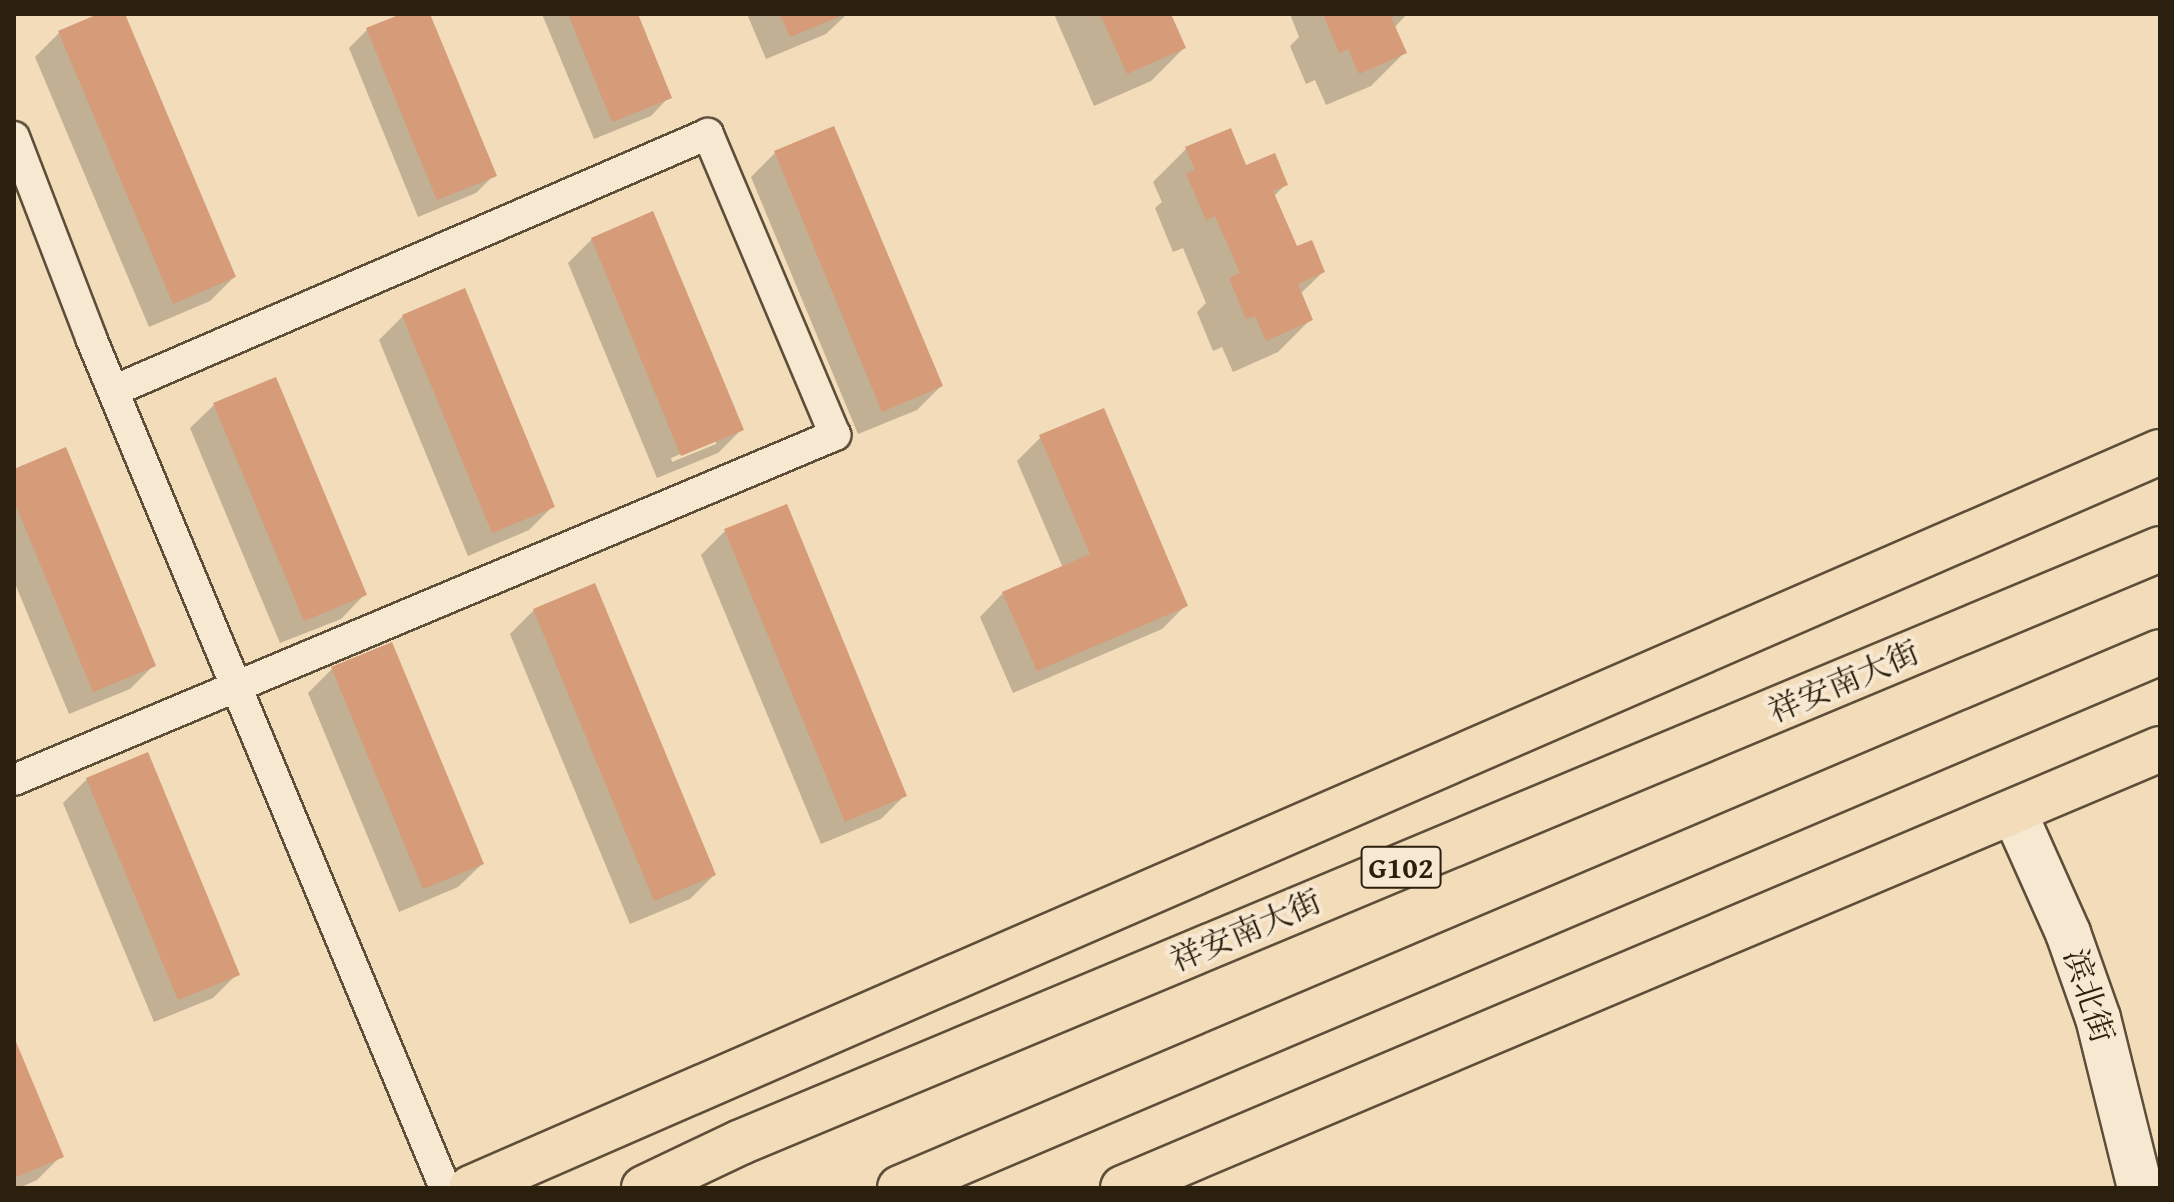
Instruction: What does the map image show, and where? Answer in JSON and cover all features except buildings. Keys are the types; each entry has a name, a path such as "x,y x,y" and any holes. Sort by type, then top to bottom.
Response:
{"highway":[{"path":"471,1188 2160,452"},
{"name":"祥安南大街","path":"644,1188 756,1136 2160,549"},
{"path":"900,1188 2160,652"},
{"path":"1123,1188 2160,749"}],"street":[{"path":"14,780 835,435 708,134 113,391"},
{"path":"14,137 113,391 445,1188"},
{"name":"滨北街","path":"2014,812 2068,933 2098,1018 2140,1188"}]}
